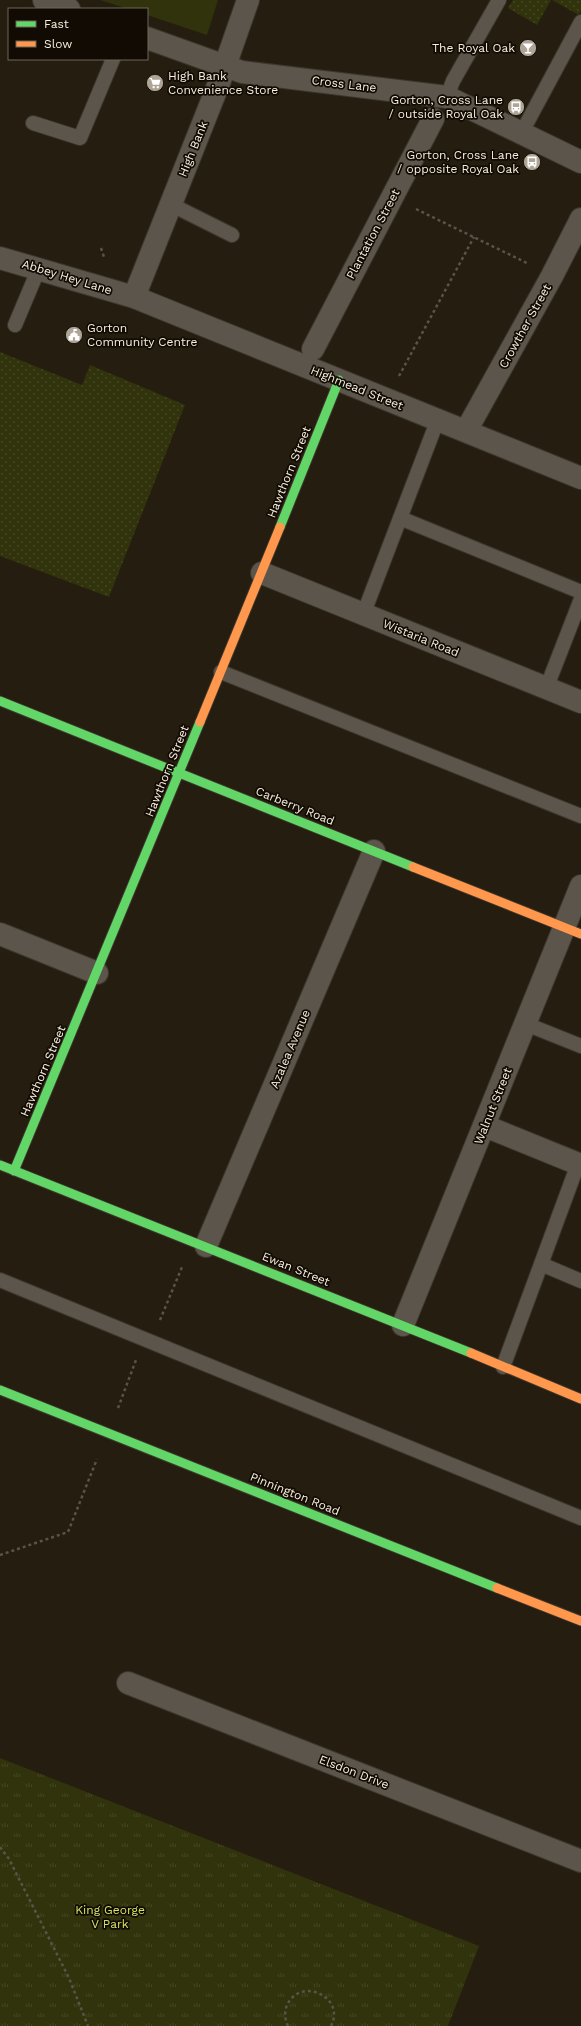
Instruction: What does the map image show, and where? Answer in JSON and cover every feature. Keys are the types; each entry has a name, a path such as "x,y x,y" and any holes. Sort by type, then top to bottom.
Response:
{"street":[{"path":"44,0 66,8"},
{"name":"High Bank","path":"134,297 225,67 248,0"},
{"name":"Cross Lane","path":"148,38 242,72 447,97 522,132 581,162"},
{"name":"Plantation Street","path":"313,349 433,119"},
{"name":"Crowther Street","path":"466,431 552,276 581,219"},
{"name":"Abbey Hey Lane","path":"0,258 39,268 134,297"},
{"name":"Highmead Street","path":"134,297 581,478"},
{"name":"Hawthorn Street","path":"14,1171 262,574 339,380"},
{"name":"Wistaria Road","path":"262,574 581,702"},
{"name":"Carberry Road","path":"0,701 573,931"},
{"name":"Azalea Avenue","path":"206,1246 374,851"},
{"name":"Walnut Street","path":"403,1325 526,1024 573,931 581,886"},
{"path":"0,934 96,973"},
{"path":"485,1126 580,1164"},
{"name":"Ewan Street","path":"0,1165 403,1325 581,1399"},
{"name":"Pinnington Road","path":"0,1390 581,1621"},
{"name":"Elsdon Drive","path":"128,1683 581,1861"}],"lane":[{"path":"447,97 453,81 499,0"},
{"path":"522,132 581,22"},
{"path":"32,124 80,138 113,60"},
{"path":"170,204 232,235"},
{"path":"15,325 39,268"},
{"path":"363,615 438,420"},
{"path":"400,518 581,592"},
{"path":"546,688 581,599"},
{"path":"221,672 581,816"},
{"path":"526,1024 581,1046"},
{"path":"503,1367 580,1164"},
{"path":"541,1264 581,1281"},
{"path":"0,1280 581,1518"}],"path":[{"path":"392,197 533,266"},
{"path":"397,379 474,237"},
{"path":"100,248 104,257"},
{"path":"0,1847 9,1859 69,1978 88,2026"},
{"path":"288,2026 285,2016 289,2001 301,1992 309,1990 323,1994 329,2000 333,2007 334,2016 331,2026"}],"green space":[{"path":"100,0 218,0 207,35 148,15 148,8 125,8"},
{"path":"513,0 551,0 537,25 508,8"},
{"path":"552,0 581,0 581,10 579,15"},
{"path":"0,352 82,385 90,365 185,405 109,597 0,556"},
{"name":"King George V Park","path":"0,1758 479,1946 448,2026 0,2026"}],"traffic: fast":[{"path":"280,527 339,380"},
{"path":"0,701 413,867"},
{"path":"14,1171 200,722"},
{"path":"0,1165 471,1353"},
{"path":"0,1390 497,1588"}],"traffic: slow":[{"path":"200,722 280,527"},
{"path":"413,867 581,934"},
{"path":"471,1353 581,1399"},
{"path":"497,1588 581,1621"}],"place":[{"name":"The Royal Oak","path":"528,48"},
{"name":"High Bank Convenience Store","path":"155,83"},
{"name":"Gorton, Cross Lane / outside Royal Oak","path":"516,107"},
{"name":"Gorton, Cross Lane / opposite Royal Oak","path":"532,162"},
{"name":"Gorton Community Centre","path":"74,335"}]}
